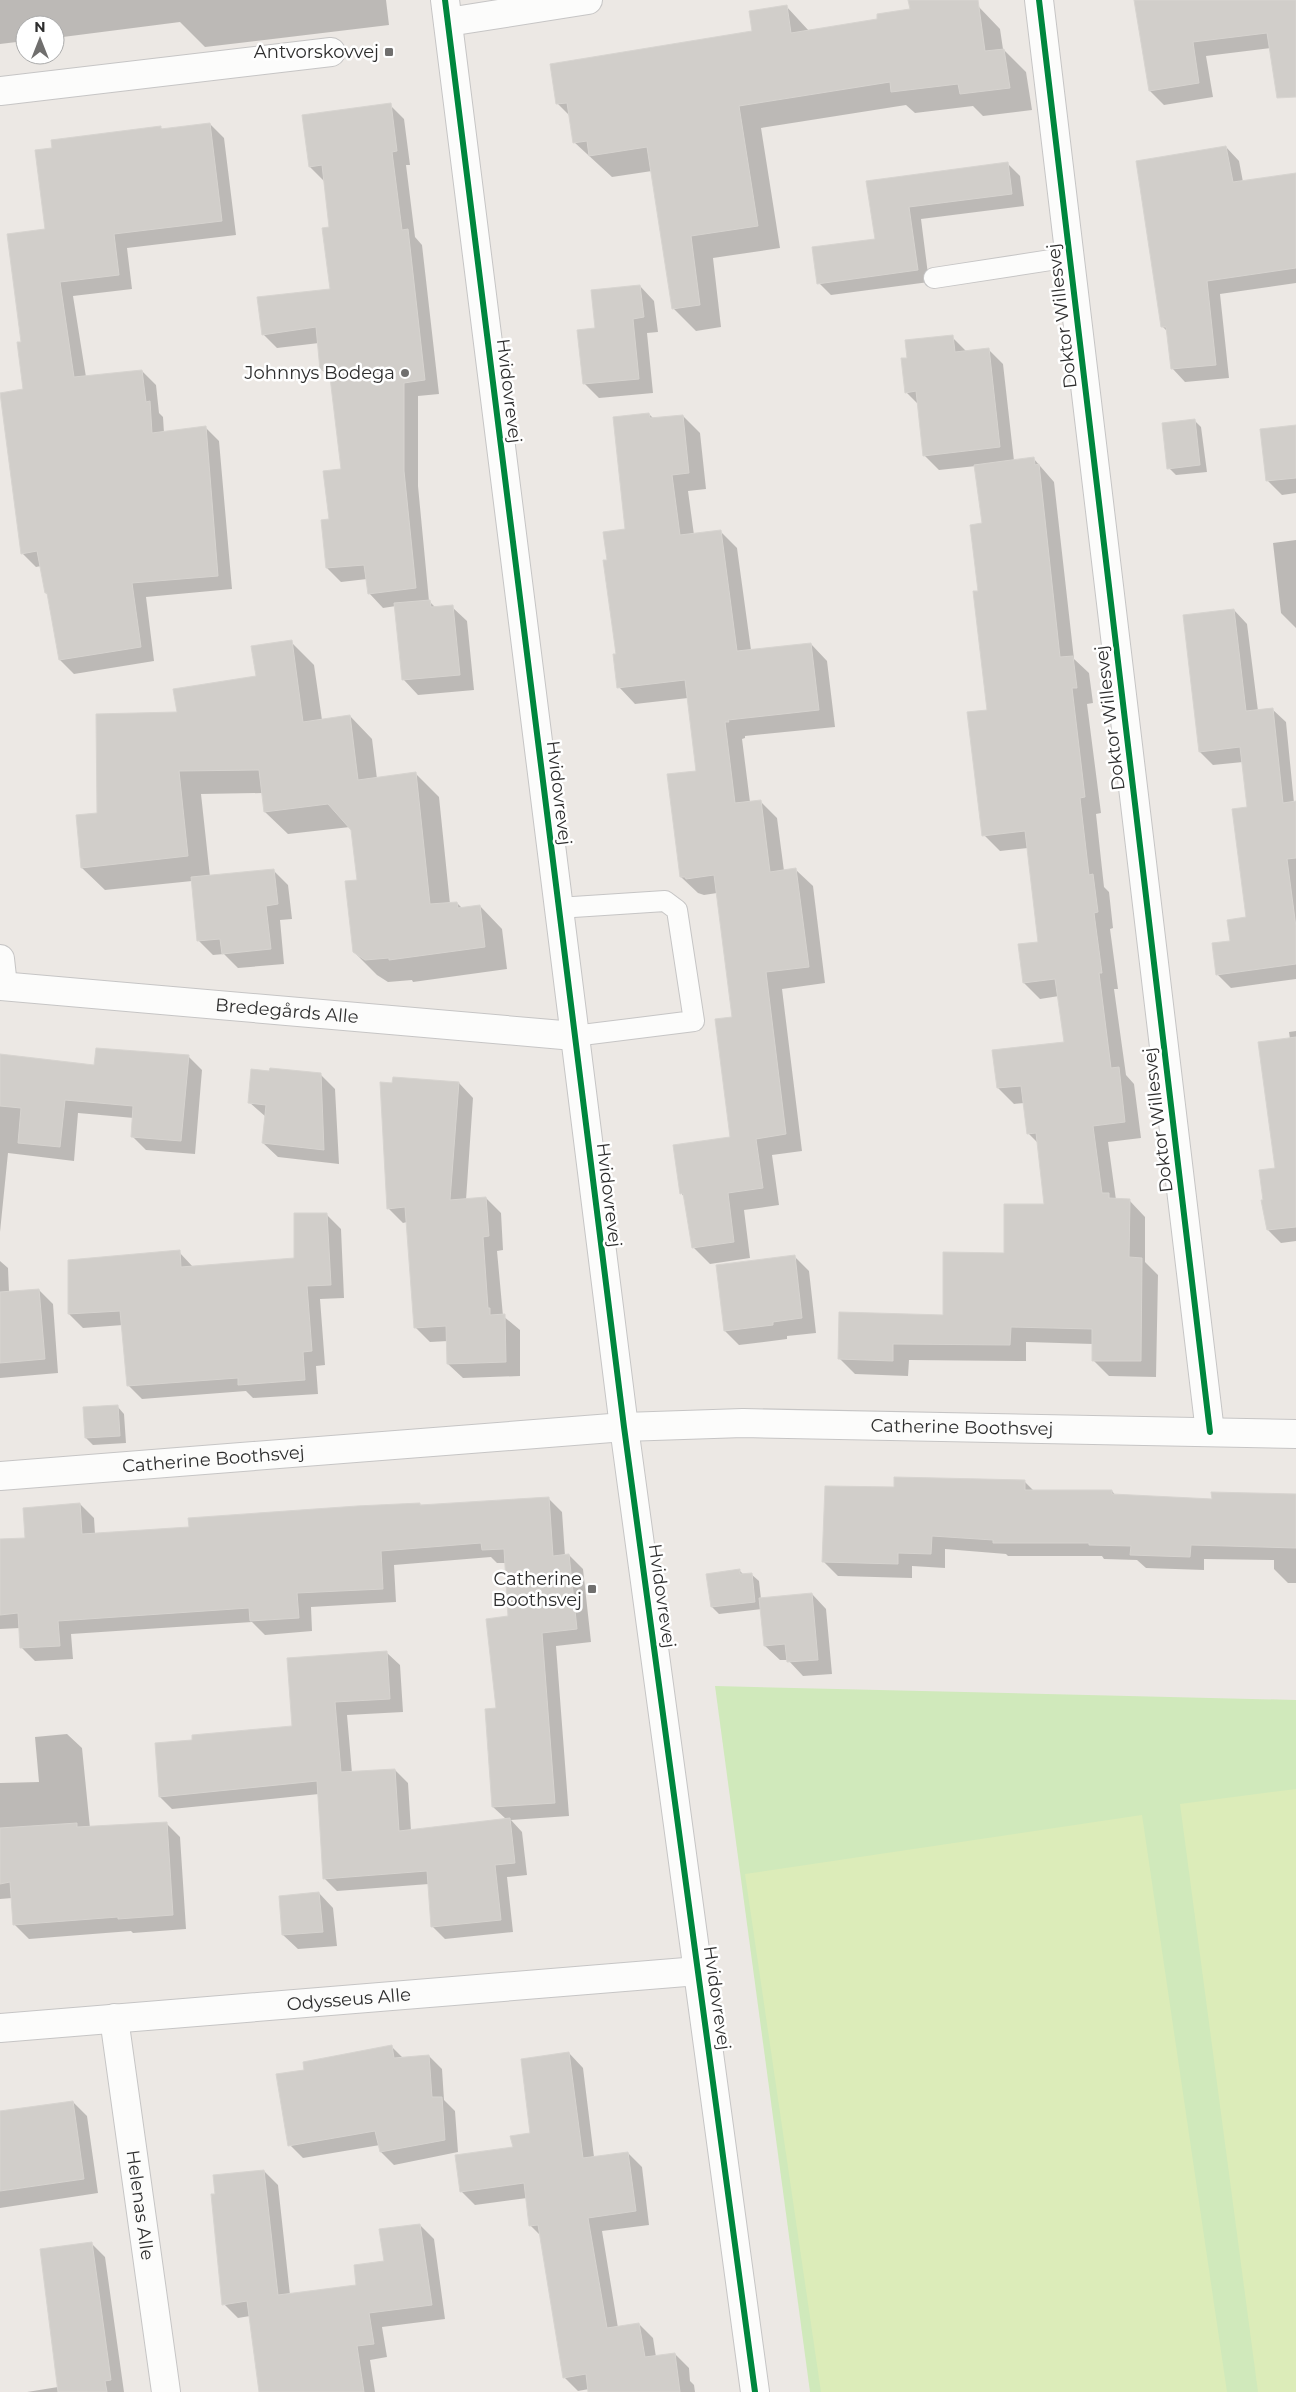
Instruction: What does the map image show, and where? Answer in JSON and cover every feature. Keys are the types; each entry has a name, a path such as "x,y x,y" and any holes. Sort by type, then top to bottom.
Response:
{"street":[{"path":"446,11 588,0"},
{"name":"Doktor Willesvej","path":"1039,0 1210,1432"},
{"name":"Hvidovrevej","path":"446,11 624,1427 755,2392"},
{"path":"0,91 332,52"},
{"path":"0,959 2,986"},
{"name":"Bredegårds Alle","path":"2,986 574,1036"},
{"name":"Catherine Boothsvej","path":"0,1476 624,1427 744,1423 1296,1434"},
{"name":"Odysseus Alle","path":"0,2028 698,1971"},
{"name":"Helenas Alle","path":"114,2018 166,2392"}],"lane":[{"path":"934,278 1070,257"},
{"path":"558,908 665,901 677,910 694,1021 574,1036"}],"green space":[{"path":"715,1686 1296,1700 1296,2392 810,2392"},
{"path":"1296,1789 1296,2392 1258,2392 1180,1804"},
{"path":"1142,1815 1227,2392 821,2392 745,1874"}],"building":[{"path":"908,0 978,0 985,51 1004,49 1010,88 960,94 958,84 891,92 890,82 739,106 758,226 691,236 700,305 672,309 647,147 589,156 587,141 573,143 567,103 556,104 550,64 752,31 749,11 787,5 791,33 877,19 877,14 910,9"},
{"path":"1134,0 1296,0 1296,97 1277,98 1267,33 1193,42 1199,83 1149,91"},
{"path":"391,103 397,151 392,152 402,230 408,229 425,380 404,383 404,471 416,588 368,594 364,565 326,568 321,520 329,519 323,471 341,469 329,369 320,370 316,327 262,335 257,297 330,289 322,228 329,227 322,165 309,167 302,115"},
{"path":"210,123 222,221 114,234 119,275 60,282 74,377 142,370 146,402 150,401 152,433 206,426 218,576 132,583 141,647 59,660 37,551 21,554 0,393 23,389 17,342 21,342 7,234 45,229 35,150 52,148 51,140 161,126 161,129"},
{"path":"1226,146 1233,182 1296,173 1296,268 1207,281 1216,365 1171,369 1166,327 1161,327 1136,161"},
{"path":"1008,162 1012,194 909,207 918,270 817,284 812,247 875,239 866,181"},
{"path":"640,285 644,317 633,319 639,379 583,384 577,330 595,328 591,290"},
{"path":"953,335 955,352 989,348 1000,447 923,456 916,391 905,393 901,358 907,358 905,340"},
{"path":"649,413 650,418 683,415 689,473 672,475 680,535 721,530 737,651 811,643 819,710 728,720 729,722 725,722 735,803 761,800 770,872 796,868 809,967 766,972 786,1134 756,1139 763,1188 728,1193 734,1242 692,1248 683,1193 680,1194 673,1145 730,1137 715,1019 732,1017 714,875 686,879 685,877 680,877 667,774 696,771 685,680 617,688 613,654 616,654 603,560 607,560 603,532 625,529 613,417"},
{"path":"1195,419 1200,465 1167,469 1162,423"},
{"path":"1296,425 1296,478 1266,481 1260,429"},
{"path":"1034,457 1035,465 1039,464 1060,657 1073,656 1077,688 1072,688 1085,797 1080,798 1089,875 1093,874 1098,912 1094,913 1102,973 1099,973 1111,1068 1119,1067 1125,1122 1093,1126 1102,1193 1109,1193 1109,1198 1130,1199 1129,1257 1142,1258 1141,1361 1092,1361 1092,1329 1011,1327 1010,1345 893,1344 893,1361 838,1359 839,1312 943,1315 943,1252 1004,1253 1004,1204 1044,1204 1036,1133 1027,1134 1021,1086 997,1088 992,1050 1064,1042 1055,979 1023,983 1018,944 1038,942 1025,831 982,836 967,712 987,710 973,591 978,591 970,525 982,523 974,465"},
{"path":"430,600 431,607 453,605 460,675 402,680 394,603"},
{"path":"1234,609 1246,711 1273,708 1283,803 1296,801 1296,858 1287,859 1296,927 1296,964 1216,975 1212,943 1230,941 1227,920 1246,917 1232,809 1247,807 1240,747 1199,752 1183,615"},
{"path":"292,640 303,722 350,715 358,780 416,772 430,904 457,902 458,908 480,905 485,947 389,960 389,958 365,960 353,952 345,881 357,880 351,830 328,804 264,812 259,770 179,771 188,856 81,868 76,815 97,813 96,714 177,712 173,689 256,676 251,646"},
{"path":"274,869 278,904 266,906 271,949 222,954 220,939 197,941 191,877"},
{"path":"1296,1037 1296,1227 1267,1230 1261,1200 1263,1200 1259,1170 1275,1168 1258,1042"},
{"path":"96,1048 189,1055 181,1141 131,1137 133,1106 65,1100 60,1147 18,1143 21,1108 0,1106 0,1054 94,1065"},
{"path":"270,1068 321,1073 324,1150 262,1143 266,1105 248,1103 251,1069 269,1071"},
{"path":"393,1077 459,1082 450,1200 486,1197 489,1236 483,1237 488,1308 490,1308 490,1315 505,1314 506,1362 447,1364 446,1326 414,1328 405,1207 387,1209 380,1082 392,1083"},
{"path":"294,1213 327,1213 331,1285 307,1286 312,1351 303,1352 305,1380 238,1385 238,1378 127,1386 120,1311 68,1314 68,1260 180,1250 181,1267 294,1258"},
{"path":"795,1255 802,1318 773,1322 773,1325 724,1331 716,1265"},
{"path":"39,1289 45,1359 0,1363 0,1292"},
{"path":"118,1405 120,1436 85,1438 83,1407"},
{"path":"894,1477 1025,1480 1025,1490 1112,1490 1112,1494 1212,1499 1211,1492 1296,1494 1296,1548 1191,1545 1190,1557 1130,1555 1131,1546 1089,1545 1089,1543 993,1543 993,1540 932,1536 931,1554 898,1553 898,1564 822,1562 825,1486 894,1487"},
{"path":"549,1497 553,1556 569,1554 577,1629 542,1633 555,1803 492,1807 485,1709 496,1708 486,1619 508,1616 504,1549 482,1550 481,1543 381,1551 383,1589 297,1593 299,1618 250,1621 249,1608 58,1621 60,1646 20,1648 18,1613 0,1615 0,1539 25,1538 23,1508 80,1503 82,1534 189,1527 188,1518 357,1506 420,1503 420,1505"},
{"path":"740,1569 740,1574 752,1573 755,1602 711,1607 706,1574"},
{"path":"812,1593 818,1660 787,1662 785,1644 764,1646 759,1598"},
{"path":"387,1651 390,1699 335,1702 341,1772 395,1769 399,1831 510,1818 515,1863 495,1865 501,1920 431,1927 427,1871 323,1879 317,1781 159,1797 155,1743 192,1740 192,1735 292,1726 287,1658"},
{"path":"167,1822 173,1915 13,1925 10,1882 0,1884 0,1828 77,1823 77,1827"},
{"path":"319,1892 323,1932 282,1935 279,1896"},
{"path":"392,2045 394,2058 429,2055 432,2097 442,2097 445,2140 380,2152 375,2131 288,2146 276,2074 304,2070 303,2062"},
{"path":"569,2052 583,2158 628,2152 636,2211 588,2218 607,2328 639,2323 645,2357 675,2353 680,2392 588,2392 586,2374 563,2378 538,2225 529,2226 524,2183 460,2192 455,2155 513,2147 510,2136 530,2133 521,2059"},
{"path":"73,2101 84,2179 0,2191 0,2111"},
{"path":"264,2170 278,2295 356,2285 354,2265 384,2261 379,2229 420,2224 432,2305 369,2313 374,2344 357,2346 364,2392 259,2392 247,2301 222,2305 211,2194 215,2194 213,2175"},
{"path":"92,2242 111,2380 105,2381 107,2392 58,2392 40,2249"}],"cycle path":[{"path":"445,0 624,1427 755,2392"},
{"path":"1039,0 1210,1432"}],"place":[{"name":"Antvorskovvej","path":"389,52"},
{"name":"Johnnys Bodega","path":"405,373"},
{"name":"Catherine Boothsvej","path":"592,1589"}]}
